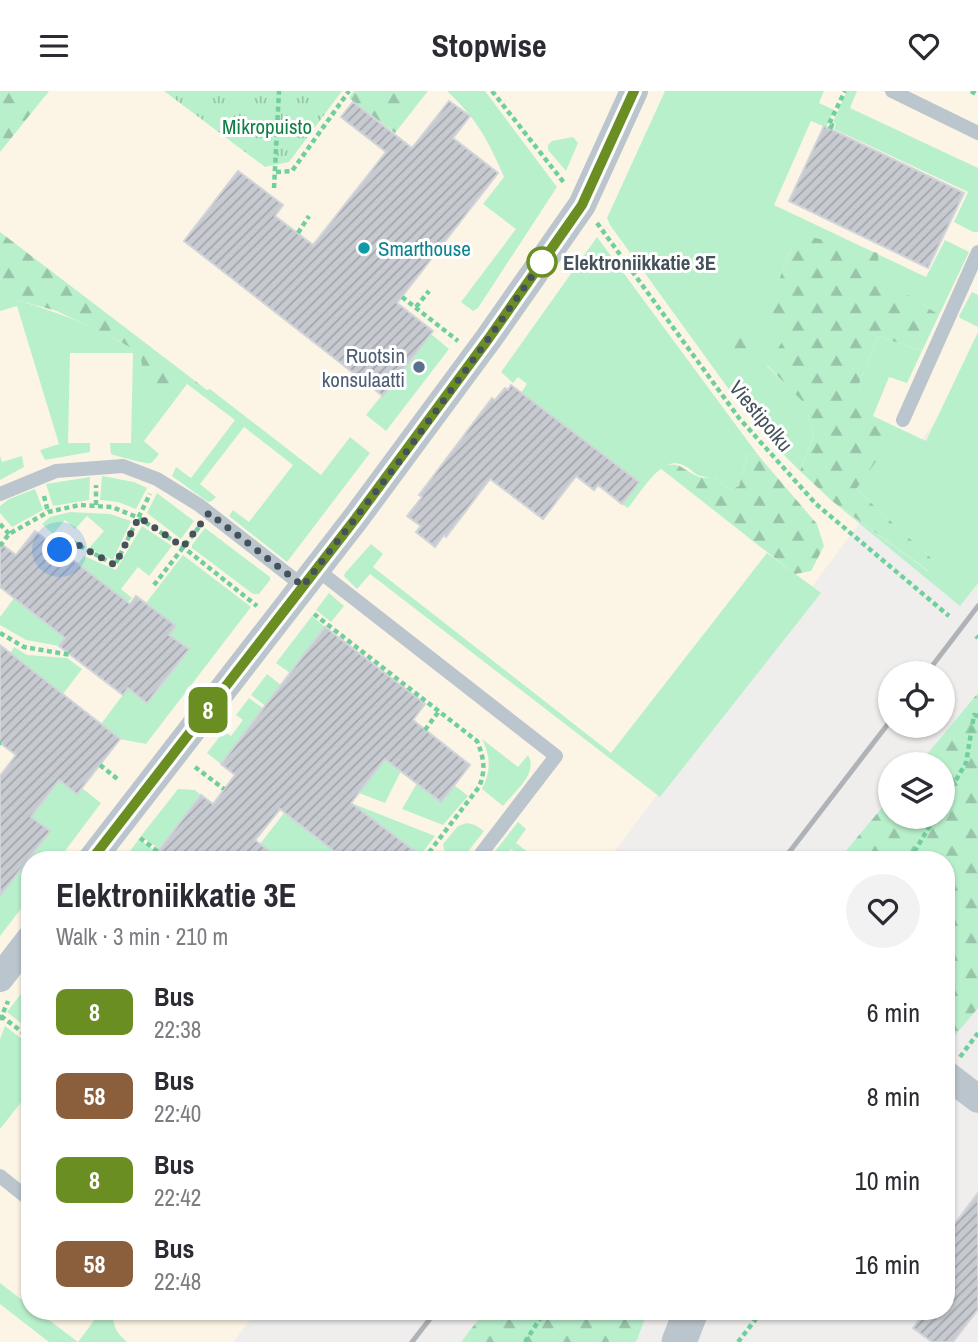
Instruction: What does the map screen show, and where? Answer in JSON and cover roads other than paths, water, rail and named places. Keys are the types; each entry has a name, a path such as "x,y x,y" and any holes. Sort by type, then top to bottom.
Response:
{"street":[{"path":"98,851 310,589 582,205 634,91"},
{"path":"0,978 21,951"},
{"path":"955,1081 978,1099"},
{"path":"679,1342 688,1320"}],"lane":[{"path":"892,91 978,133"},
{"path":"903,420 978,252"},
{"path":"0,494 56,471 123,466 157,479 209,513 310,589 556,756 483,851"},
{"path":"0,1176 21,1193"}],"railway":[{"path":"936,661 978,606"},
{"path":"790,851 878,737"},
{"path":"412,1342 429,1320"}],"place":[{"name":"Smarthouse","path":"364,248"},
{"name":"Elektroniikkatie 3E","path":"542,262"},
{"name":"Ruotsin konsulaatti","path":"419,367"}],"park label":[{"name":"Mikropuisto","path":"267,126"}]}
